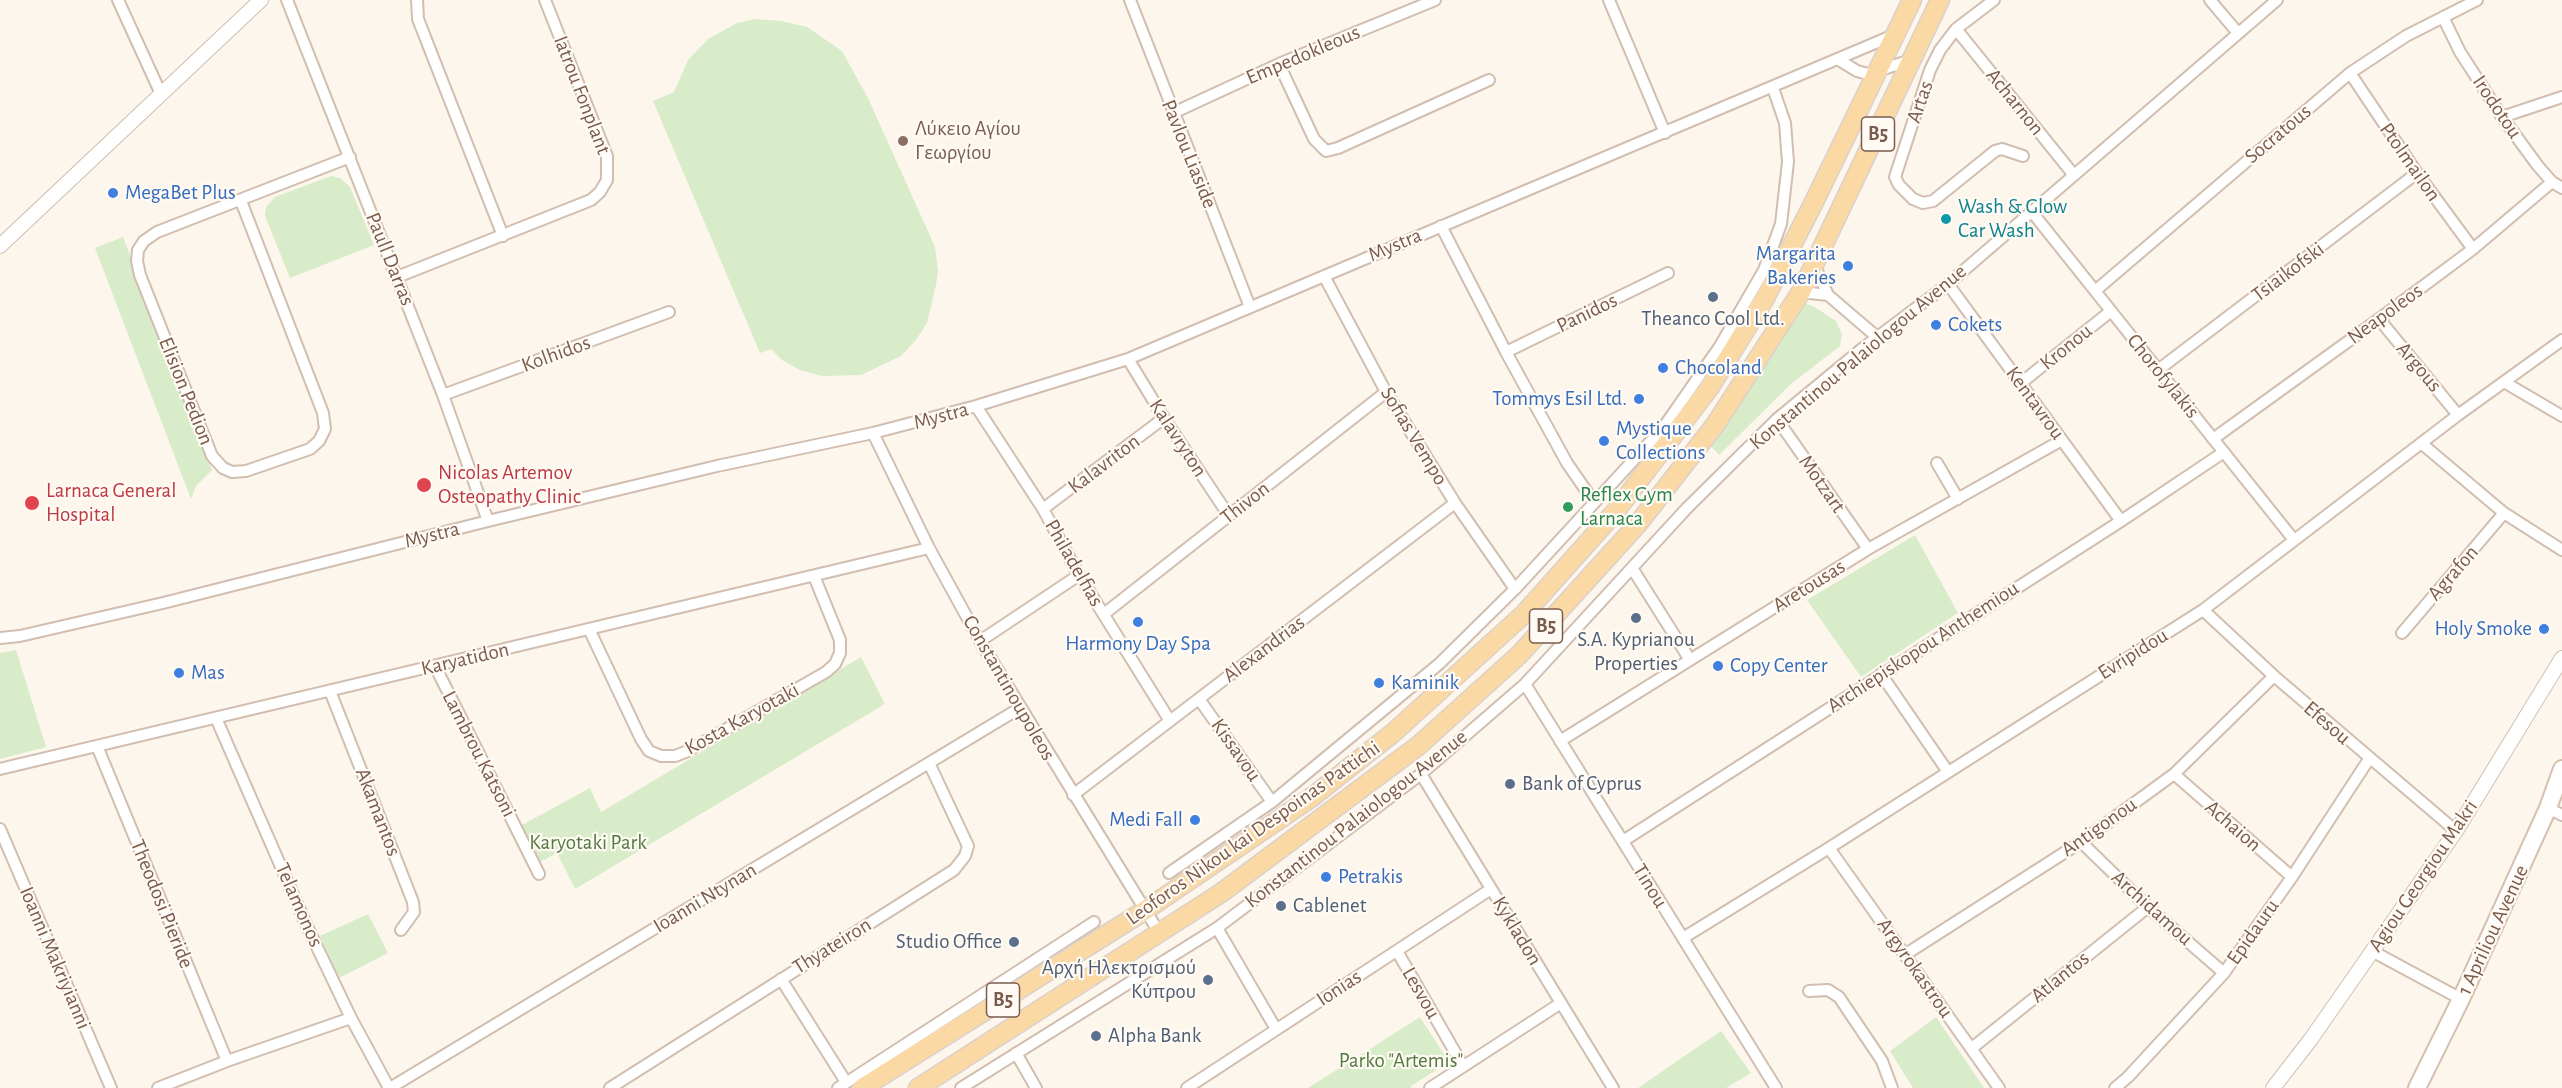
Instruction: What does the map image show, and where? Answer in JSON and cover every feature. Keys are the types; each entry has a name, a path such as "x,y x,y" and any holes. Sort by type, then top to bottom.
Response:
{"main road":[{"name":"Leoforos Nikou kai Despoinas Pattichi","path":"849,1086 1144,912 1312,797 1393,734 1524,614 1615,512 1710,387 1764,300 1912,0"},
{"name":"Leoforos Nikou kai Despoinas Pattichi","path":"918,1088 1160,934 1297,838 1418,746 1519,655 1637,525 1715,425 1801,292 1815,267 1940,0"},
{"name":"1 Apriliou Avenue","path":"2417,1088 2555,812 2562,769"}],"street":[{"path":"118,0 161,94"},
{"path":"0,246 261,0"},
{"name":"Paull Darras","path":"287,0 443,395 488,521"},
{"path":"417,0 418,20 503,236"},
{"name":"Iatrou Fonplant","path":"397,277 591,200 600,192 607,180 607,156 545,0"},
{"name":"Pavlou Liaside","path":"1130,0 1250,307"},
{"name":"Empedokleous","path":"1173,113 1279,64 1435,0"},
{"path":"1610,0 1665,133"},
{"name":"Artas","path":"1994,0 1956,29 1940,50 1930,70 1895,177 1899,185 1913,199 1923,203 1933,201 1991,153 2002,149 2023,156"},
{"path":"2210,0 2238,33"},
{"name":"Konstantinou Palaiologou Avenue","path":"961,1088 1217,928 1421,774 1525,684 1687,508 1777,419 1877,337 1948,284 2277,0"},
{"name":"Socratous","path":"2095,291 2350,73 2383,50 2477,0"},
{"name":"Irodotou","path":"2443,17 2460,52 2502,117 2538,166 2557,185"},
{"name":"Acharnon","path":"1956,29 2073,174"},
{"name":"Mystra","path":"0,638 20,636 163,603 717,466 873,434 976,406 1128,358 1897,34"},
{"path":"1839,60 1863,73 1878,71 1913,60"},
{"path":"1279,64 1314,139 1326,151 1338,148 1489,80"},
{"name":"Ptolmailon","path":"2350,73 2417,173 2473,249"},
{"path":"1169,873 1272,802 1439,664 1515,589 1663,428 1720,346 1764,270 1781,224 1788,162 1785,123 1773,88"},
{"path":"2502,117 2562,97"},
{"name":"Elision Pedion","path":"241,201 323,413 325,429 319,441 310,449 246,471 232,472 223,468 212,456 140,275 137,261 138,250 144,241 157,232 350,157"},
{"name":"Tsiaikofski","path":"2158,370 2417,173"},
{"name":"Neapoleos","path":"2213,439 2379,319 2557,185"},
{"name":"Chorofylakis","path":"2032,212 2294,540"},
{"path":"1441,226 1567,463 1594,502"},
{"path":"1815,267 1828,295 1877,337"},
{"name":"Panidos","path":"1506,352 1668,273"},
{"name":"Sofias Vempo","path":"1324,276 1386,392 1455,503 1515,589"},
{"name":"Kentavrou","path":"1948,284 2121,521"},
{"path":"1801,292 1828,295"},
{"name":"Kronou","path":"2021,383 2111,311"},
{"name":"Kolhidos","path":"443,395 669,312"},
{"name":"Argous","path":"2379,319 2458,414"},
{"name":"Evripidou","path":"1683,938 1829,848 2202,610 2458,414 2562,340"},
{"name":"Kalavryton","path":"1128,358 1164,418 1230,516"},
{"path":"2504,382 2562,416"},
{"name":"Thivon","path":"1104,614 1386,392"},
{"name":"Philadelfias","path":"976,406 1043,509 1079,574 1170,721"},
{"name":"Kalavriton","path":"1043,509 1164,418"},
{"name":"Motzart","path":"1777,419 1868,549"},
{"name":"Constantinoupoleos","path":"873,434 929,548 980,641 1130,884 1144,912 1160,934"},
{"name":"Aretousas","path":"1560,741 1868,549 2062,440"},
{"path":"2421,443 2504,513 2562,550"},
{"name":"Archiepiskopou Anthemiou","path":"1623,841 2121,521 2224,452"},
{"path":"1936,463 1958,499"},
{"name":"Alexandrias","path":"1073,795 1455,503"},
{"name":"Agrafon","path":"2402,633 2504,513"},
{"name":"Karyatidon","path":"0,769 929,548"},
{"path":"1632,568 1690,660"},
{"path":"980,641 1079,574"},
{"name":"Kosta Karyotaki","path":"589,629 641,739 649,751 661,756 675,756 757,712 826,672 835,664 840,653 840,640 814,576"},
{"name":"Efesou","path":"2202,610 2369,759 2456,831"},
{"name":"Agiou Georgiou Makri","path":"2273,1088 2456,831 2562,658"},
{"name":"Lambrou Katsoni","path":"435,666 539,874"},
{"path":"1881,674 1948,772"},
{"name":"Antigonou","path":"1905,954 2081,842 2174,774 2274,676"},
{"name":"Tinou","path":"1525,684 1776,1088"},
{"name":"Akamantos","path":"330,691 413,902 414,912 401,930"},
{"name":"Kissavou","path":"1199,699 1272,802"},
{"name":"Ioanni Ntynan","path":"389,1088 1020,708"},
{"name":"Telamonos","path":"216,718 306,924 351,1018 389,1088"},
{"name":"Theodosi Pieride","path":"97,746 227,1061"},
{"name":"Epidauru","path":"2115,1088 2128,1077 2224,973 2292,877 2369,759"},
{"name":"Thyateiron","path":"610,1088 954,870 965,856 968,846 929,763"},
{"name":"Kykladon","path":"1421,774 1613,1088"},
{"name":"Achaion","path":"2174,774 2292,877"},
{"name":"Ioanni Makriyianni","path":"0,829 111,1088"},
{"name":"Archidamou","path":"2081,842 2148,907 2224,973"},
{"name":"Argyrokastrou","path":"1829,848 1999,1088"},
{"name":"Ionias","path":"1187,1088 1491,889"},
{"name":"Atlantos","path":"1972,1048 2148,907"},
{"path":"781,979 849,1086 1094,922"},
{"path":"1217,928 1276,1029"},
{"name":"Lesvou","path":"1397,951 1463,1066"},
{"path":"2372,951 2461,999"},
{"path":"1809,991 1828,990 1839,997 1882,1061 1892,1088"},
{"path":"1430,1088 1561,1003"},
{"path":"158,1088 227,1061 351,1018"},
{"path":"1017,1053 1036,1088"}],"green space":[{"path":"755,19 781,21 807,27 842,51 868,98 935,247 938,271 927,323 916,340 901,356 861,375 822,376 800,370 782,360 771,349 760,353 653,101 674,92 688,60 708,39 737,23"},
{"path":"331,176 340,178 350,187 374,245 290,278 265,216 266,207 275,197"},
{"path":"123,237 212,470 196,486 191,499 95,248"},
{"path":"1803,303 1813,306 1836,321 1842,334 1840,346 1791,384 1719,455 1706,441"},
{"path":"1915,535 1958,613 1861,677 1807,600"},
{"path":"16,650 46,747 0,759 0,653"},
{"name":"Karyotaki Park","path":"861,657 885,704 575,889 557,853 540,862 522,825 590,788 601,812"},
{"path":"368,914 388,953 339,978 320,936"},
{"name":"Parko \"Artemis\"","path":"1420,1017 1449,1062 1411,1088 1308,1088"},
{"path":"1936,1017 1984,1088 1913,1088 1890,1051"},
{"path":"1721,1031 1751,1073 1726,1088 1638,1088"}],"place":[{"name":"Λύκειο Αγίου Γεωργίου","path":"903,141"},
{"name":"MegaBet Plus","path":"113,193"},
{"name":"Wash & Glow Car Wash","path":"1946,219"},
{"name":"Margarita Bakeries","path":"1848,266"},
{"name":"Theanco Cool Ltd.","path":"1713,297"},
{"name":"Cokets","path":"1936,325"},
{"name":"Chocoland","path":"1663,368"},
{"name":"Tommys Esil Ltd.","path":"1639,399"},
{"name":"Mystique Collections","path":"1604,441"},
{"name":"Nicolas Artemov Osteopathy Clinic","path":"424,485"},
{"name":"Larnaca General Hospital","path":"32,503"},
{"name":"Reflex Gym Larnaca","path":"1568,507"},
{"name":"S.A. Kyprianou Properties","path":"1636,618"},
{"name":"Harmony Day Spa","path":"1138,622"},
{"name":"Holy Smoke","path":"2544,629"},
{"name":"Copy Center","path":"1718,666"},
{"name":"Mas","path":"179,673"},
{"name":"Kaminik","path":"1379,683"},
{"name":"Bank of Cyprus","path":"1510,784"},
{"name":"Medi Fall","path":"1195,820"},
{"name":"Petrakis","path":"1326,877"},
{"name":"Cablenet","path":"1281,906"},
{"name":"Studio Office","path":"1014,942"},
{"name":"Αρχή Ηλεκτρισμού Κύπρου","path":"1208,980"},
{"name":"Alpha Bank","path":"1096,1036"}]}
